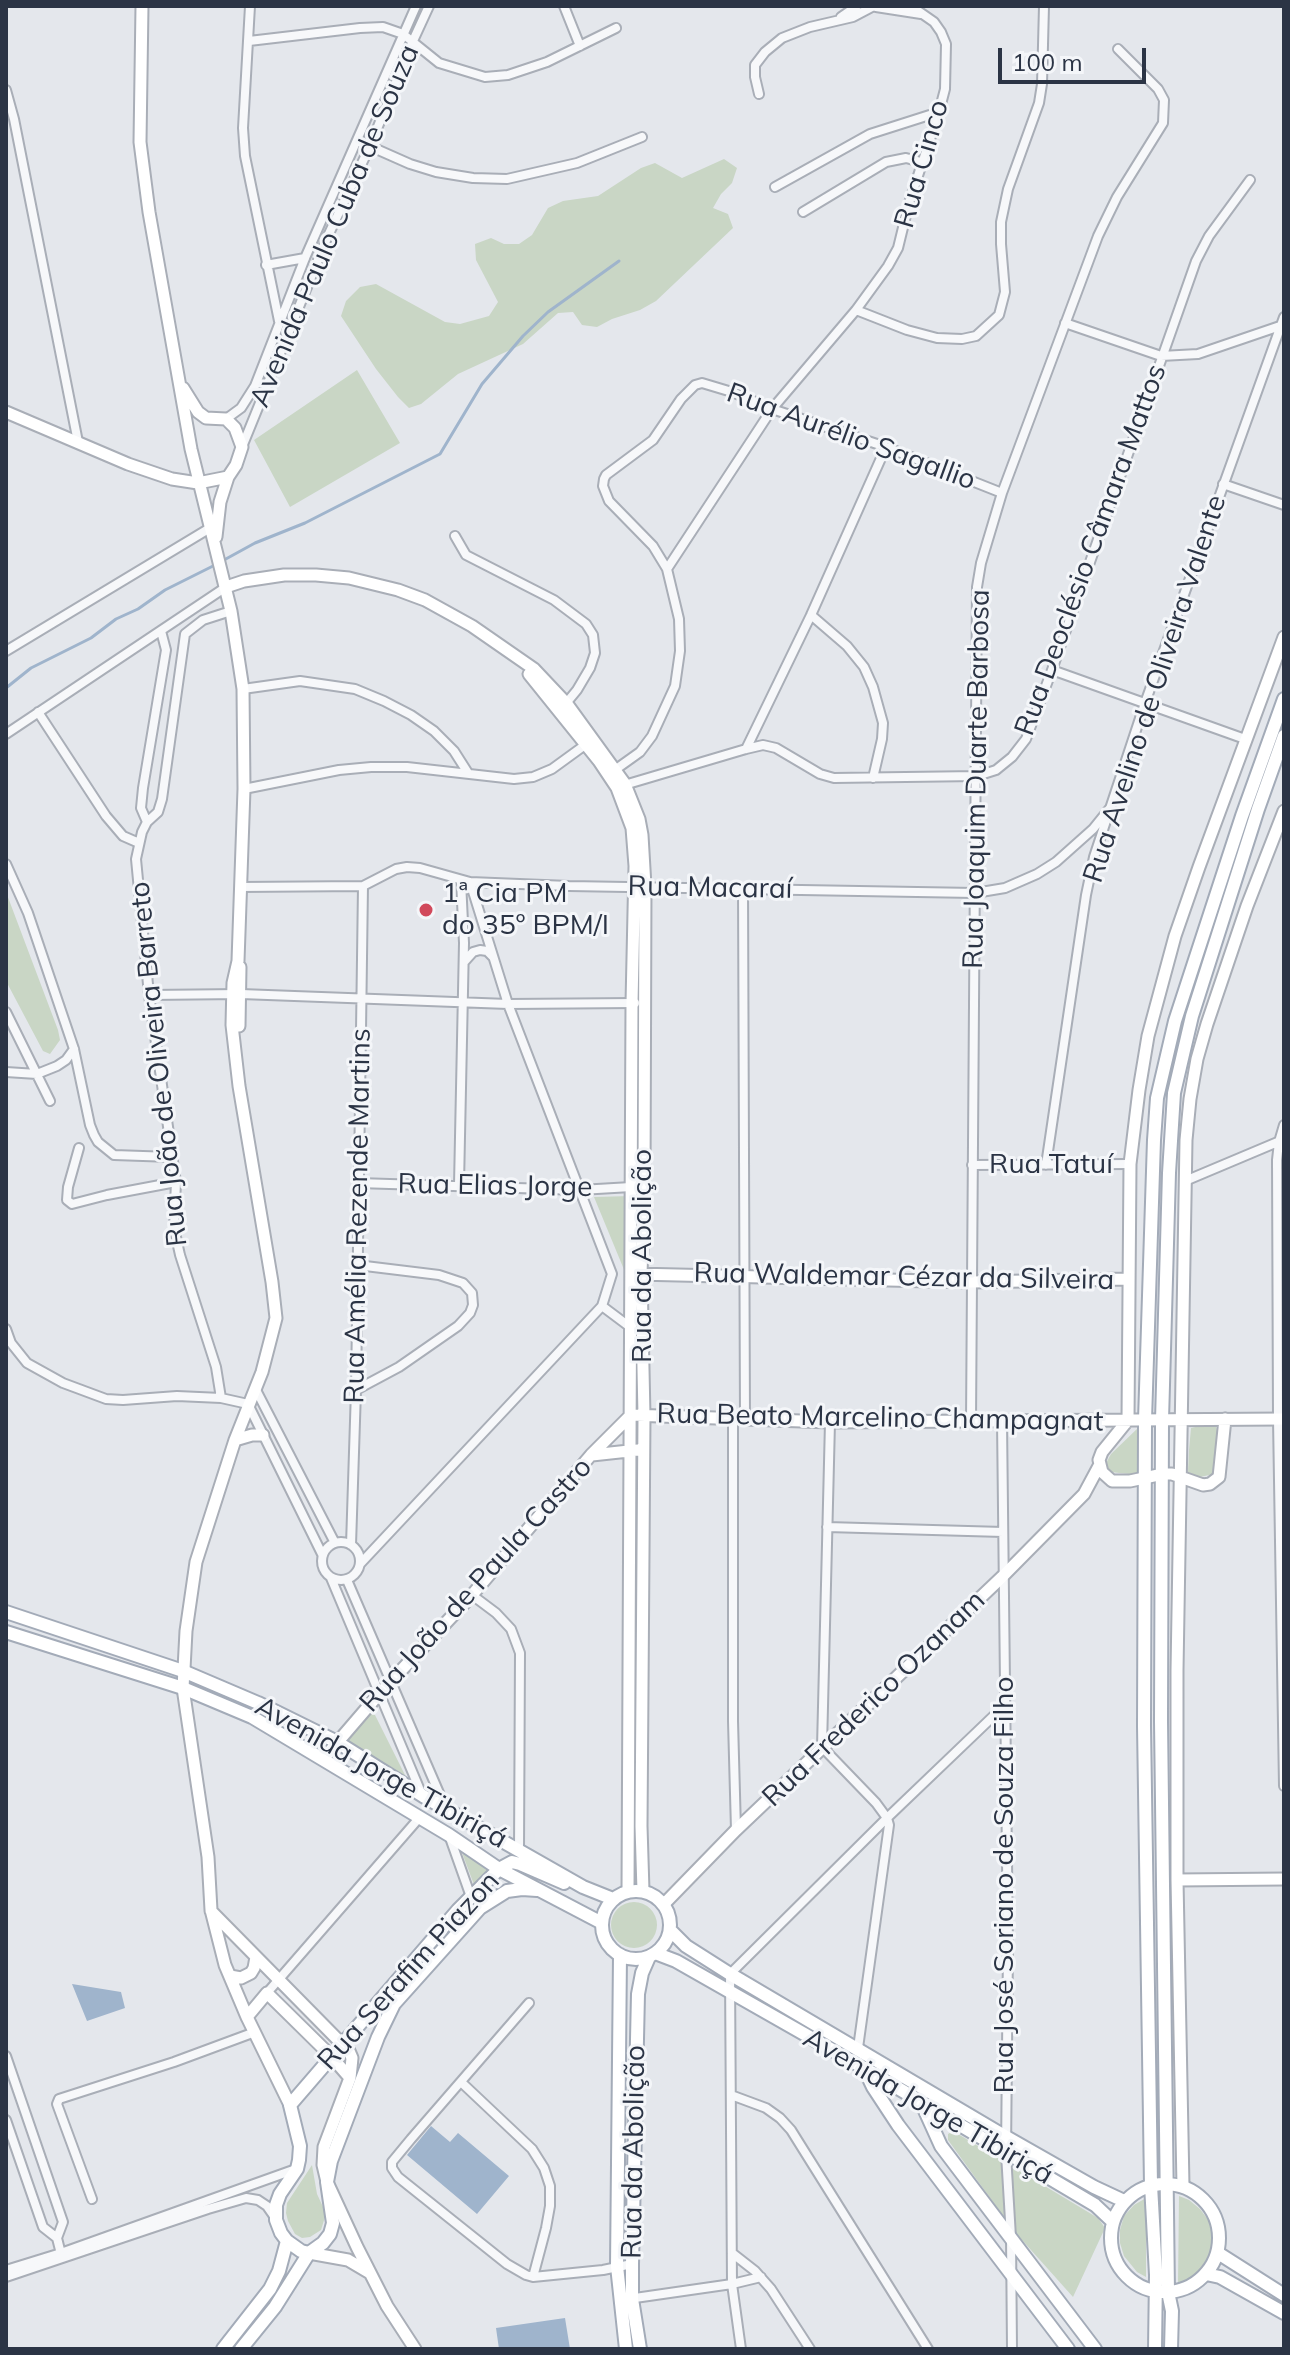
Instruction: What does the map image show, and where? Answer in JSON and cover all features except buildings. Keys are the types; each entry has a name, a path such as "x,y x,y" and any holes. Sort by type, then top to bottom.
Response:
{"main road":[{"path":"142,6 140,142 149,212 188,434 226,587 243,689 244,789 237,994 232,1025 276,1318 271,1341 196,1562 186,1631 183,1688 208,1857 211,1910 228,1970 290,2105 300,2146 297,2169 276,2205 276,2220 287,2241 301,2251 348,2260 371,2273"},
{"path":"179,380 193,406 206,418 226,419 235,428 242,447 220,502 216,546"},
{"path":"6,412 128,464 172,479 198,483 228,477"},
{"path":"188,434 206,418"},
{"name":"Rua da Abolição","path":"226,587 284,575 349,578 376,583 445,610 534,669 633,801 642,835 631,1187 636,1274 643,1891"},
{"path":"1281,1419 1128,1420 1130,1164 1148,1036 1199,867 1284,637"},
{"path":"1171,2349 1172,2311 1162,2292 1151,2185 1144,1726 1145,1420 1157,1098 1175,1021 1284,699"},
{"name":"Rua da Abolição","path":"563,707 585,745 612,772"},
{"path":"1155,2349 1162,2292 1167,2184 1161,1721 1162,1420 1174,1093 1192,1016 1284,736"},
{"path":"1183,2186 1177,1880 1185,1181 1190,1099 1197,1059 1247,906 1284,811"},
{"name":"Rua da Abolição","path":"637,1416 632,1328 644,1186 638,1003"},
{"name":"Rua Waldemar Cézar da Silveira","path":"636,1274 972,1282 1129,1279"},
{"name":"Rua Beato Marcelino Champagnat","path":"637,1416 830,1422 1128,1420"},
{"name":"Rua João de Paula Castro","path":"324,1758 472,1595 591,1455 637,1416"},
{"name":"Rua Frederico Ozanam","path":"1084,1494 1112,1481 1130,1481 1163,1474 1181,1476 1196,1484 1210,1484 1219,1477 1225,1419"},
{"name":"Rua Frederico Ozanam","path":"664,1904 736,1830 1002,1577 1084,1494 1099,1466 1102,1452 1128,1420"},
{"path":"1103,1421 1111,1440"},
{"path":"235,1440 263,1435"},
{"path":"591,1455 637,1450"},
{"name":"Rua da Abolição","path":"628,1891 637,1450"},
{"path":"1099,1466 1112,1481"},
{"name":"Avenida Jorge Tibiriçá","path":"6,1612 183,1671 258,1703 337,1742 423,1796 583,1887 613,1899"},
{"name":"Avenida Jorge Tibiriçá","path":"6,1632 183,1688 252,1717 420,1817 499,1869 602,1923"},
{"name":"Rua Serafim Piazon","path":"290,2105 499,1869 512,1862 558,1881 583,1887"},
{"path":"1177,1880 1284,1879"},
{"path":"415,2349 387,2306 327,2182 331,2161 378,2037 394,2004 487,1902 507,1891 544,1891"},
{"path":"628,1891 643,1891 664,1904 670,1919 670,1930 667,1940 652,1955 632,1959 620,1955 607,1943 602,1923 607,1906 613,1899 628,1891"},
{"path":"211,1910 343,2043 352,2058 350,2078 324,2147 323,2165 333,2223 330,2234 309,2253 275,2307 241,2349"},
{"name":"Avenida Jorge Tibiriçá","path":"670,1930 686,1946 730,1974 1006,2137 1124,2201"},
{"path":"228,1970 227,1959 235,1951 252,1952"},
{"path":"228,1970 241,1978 251,1973 254,1968 252,1952"},
{"name":"Rua da Abolição","path":"620,1955 617,2266 640,2349"},
{"name":"Rua da Abolição","path":"626,2349 626,2300 632,2264 638,1994 642,1973 652,1955"},
{"name":"Avenida Jorge Tibiriçá","path":"652,1955 676,1961 864,2068 1095,2205 1112,2221"},
{"path":"247,2017 267,1993 350,2078"},
{"path":"864,2068 898,2125 1068,2349"},
{"path":"928,2090 922,2104 941,2146 1095,2349"},
{"path":"941,2146 942,2136 952,2121"},
{"path":"1167,2184 1183,2186 1203,2200 1217,2220 1220,2236 1218,2253 1206,2274 1193,2285 1162,2292 1142,2287 1129,2279 1113,2255 1110,2241 1112,2221 1124,2201 1151,2185 1167,2184"},
{"path":"223,2349 270,2289 279,2271 287,2241"},
{"path":"1218,2253 1284,2295"},
{"path":"1206,2274 1220,2277 1284,2313"},
{"path":"1054,2331 1076,2323"}],"street":[{"path":"250,6 243,128 251,189 279,322"},
{"name":"Avenida Paulo Cuba de Souza","path":"226,419 241,408 255,386 305,258 416,6"},
{"name":"Avenida Paulo Cuba de Souza","path":"242,447 327,238 429,6"},
{"path":"564,6 580,46"},
{"path":"834,22 857,6"},
{"path":"759,94 755,65 782,38 853,17 874,6 922,14"},
{"name":"Rua Cinco","path":"667,569 772,409 856,310 898,248 945,89 946,44 934,22 911,6"},
{"path":"856,310 907,330 937,338 962,339 976,336 999,315 1005,292 1001,222 1008,189 1039,103 1044,6"},
{"path":"249,41 383,27 403,34 439,63 485,77 508,75 547,62 616,28"},
{"name":"Rua Joaquim Duarte Barbosa","path":"971,1421 977,587 1002,493 1098,236 1117,197 1163,123 1164,100 1158,89 1118,49"},
{"path":"6,90 78,442"},
{"path":"775,187 870,134 939,112"},
{"path":"6,126 14,119"},
{"path":"358,141 436,172 507,179 577,163 642,137"},
{"path":"803,212 886,162 906,158 921,162"},
{"name":"Rua Deoclésio Câmara Mattos","path":"746,749 763,745 776,748 820,774 834,778 977,776 996,770 1012,757 1026,739 1052,670 1196,261 1209,236 1250,180"},
{"path":"266,265 305,258"},
{"path":"1065,323 1161,356 1198,354 1282,321"},
{"name":"Rua Avelino de Oliveira Valente","path":"1046,1165 1094,857 1145,703 1282,321"},
{"name":"Rua Aurélio Sagallio","path":"667,569 653,546 609,501 603,486 604,479 653,440 688,390 702,383 886,447 1002,493"},
{"path":"621,786 746,749 811,615 886,447"},
{"path":"1223,484 1284,505"},
{"path":"6,651 210,528"},
{"path":"455,536 466,555 554,600 586,624 593,635 595,653 590,668 563,707"},
{"path":"612,772 640,752 652,736 675,686 680,651 679,619 667,569"},
{"path":"6,734 226,587"},
{"path":"185,634 203,620 231,611"},
{"name":"Rua João de Oliveira Barreto","path":"186,614 162,799 158,812 147,822 136,859 149,995 176,1182 174,1228 216,1367 221,1398"},
{"path":"811,615 847,646 864,667 873,687 883,723 873,778"},
{"name":"Rua João de Oliveira Barreto","path":"147,822 141,808 166,650 161,631"},
{"path":"1052,670 1245,739"},
{"path":"243,689 300,681 355,689 384,701 434,731 454,751 468,773"},
{"path":"38,712 106,816 123,836 139,843"},
{"path":"244,789 339,770 371,767 407,767 514,779 533,777 552,769 585,745"},
{"name":"Rua Macaraí","path":"240,887 363,886 396,869 407,867 466,882 975,893 1005,888 1037,874 1056,862 1093,829 1110,808"},
{"path":"6,864 28,913 74,1049 90,1125 98,1142 114,1155 172,1157"},
{"path":"331,1578 347,1580 356,1574 360,1564 602,1306 612,1274 508,1004 466,882"},
{"path":"459,1185 466,882"},
{"name":"Rua Amélia Rezende Martins","path":"351,1545 363,886"},
{"path":"736,1830 733,1721 743,1276 743,888"},
{"path":"464,962 473,952 480,950 494,957"},
{"path":"149,995 237,994 508,1004 638,1003"},
{"path":"6,1012 50,1101"},
{"path":"6,1072 37,1074 66,1060 74,1049"},
{"path":"1284,1125 1277,1160 1284,1786"},
{"path":"1185,1181 1281,1141"},
{"path":"79,1148 68,1187 67,1200 72,1204 176,1182"},
{"name":"Rua Tatuí","path":"972,1165 1130,1164"},
{"name":"Rua Elias Jorge","path":"358,1183 580,1190 631,1187"},
{"path":"356,1390 399,1367 458,1326 473,1305 472,1293 463,1283 439,1275 357,1265"},
{"path":"602,1306 632,1328"},
{"path":"6,1329 11,1343 27,1363 63,1383 106,1399 177,1396 221,1398 248,1404 322,1554 323,1569 331,1578 423,1796"},
{"path":"255,1388 335,1543"},
{"name":"Rua José Soriano de Souza Filho","path":"1002,1421 1008,1947 1006,2154 1011,2237 1012,2349"},
{"path":"830,1422 822,1747 887,1818 888,1838 858,2048"},
{"path":"827,1527 1003,1532"},
{"path":"322,1554 335,1543 351,1545 359,1553 360,1564"},
{"path":"347,1580 446,1809"},
{"path":"472,1595 511,1629 520,1653 519,1850"},
{"path":"741,2349 732,2284 730,1974 1004,1706"},
{"path":"267,1993 420,1817"},
{"path":"449,1835 471,1897"},
{"path":"529,2003 395,2158 392,2168 398,2177 507,2264 533,2277 632,2264"},
{"path":"92,2199 57,2104 59,2099 255,2032"},
{"path":"6,2056 63,2222 57,2238 62,2256"},
{"path":"461,2082 532,2149 544,2168 550,2186 550,2206 533,2277"},
{"path":"731,2095 766,2108 791,2130 928,2349"},
{"path":"6,2120 43,2227 57,2238"},
{"path":"6,2277 297,2169"},
{"path":"6,2270 62,2256 246,2198 258,2200 267,2206 276,2220"},
{"path":"732,2253 761,2277 810,2349"},
{"path":"626,2300 761,2277"}],"green space":[{"path":"724,159 737,168 732,183 713,208 728,214 733,228 656,301 597,327 582,325 573,312 558,313 523,344 458,374 421,404 409,408 398,397 341,316 346,301 360,287 376,284 445,322 460,324 489,316 498,302 476,260 475,244 491,238 504,244 519,244 532,235 548,208 563,201 598,196 641,168 655,163 682,178"},
{"path":"357,370 400,443 290,507 254,440"},
{"path":"6,892 58,1030 60,1040 50,1054 43,1051 6,981"},
{"path":"631,1196 632,1268 625,1272 594,1197"},
{"path":"1216,1426 1218,1437 1214,1474 1200,1477 1188,1472 1189,1450 1191,1428"},
{"path":"1139,1427 1139,1475 1110,1472 1105,1465 1111,1454"},
{"path":"373,1711 407,1779 343,1739"},
{"path":"461,1850 493,1872 476,1890"},
{"path":"634,1902 643,1903 650,1909 656,1916 656,1934 650,1941 643,1947 634,1948 625,1947 618,1941 612,1934 611,1925 612,1916 618,1909 625,1903"},
{"path":"953,2131 1098,2218 1105,2228 1073,2297 1014,2231 948,2140 948,2134"},
{"path":"312,2165 325,2217 321,2230 302,2238 295,2234 288,2221 287,2203"},
{"path":"1179,2196 1200,2209 1209,2221 1212,2249 1198,2273 1178,2284"},
{"path":"1146,2198 1146,2277 1137,2272 1124,2256 1120,2230 1124,2216"}],"water":[{"path":"72,1984 121,1992 125,2008 87,2021"},
{"path":"431,2126 450,2142 458,2133 509,2176 477,2214 407,2155"},
{"path":"565,2318 570,2349 499,2349 496,2328"}],"waterway":[{"path":"224,560 255,543 305,523 440,454 482,384 523,336 548,312 619,261"},
{"path":"6,688 31,668 91,638 165,590 217,564"}],"place":[{"name":"1ª Cia PM do 35º BPM/I","path":"426,910"}]}
